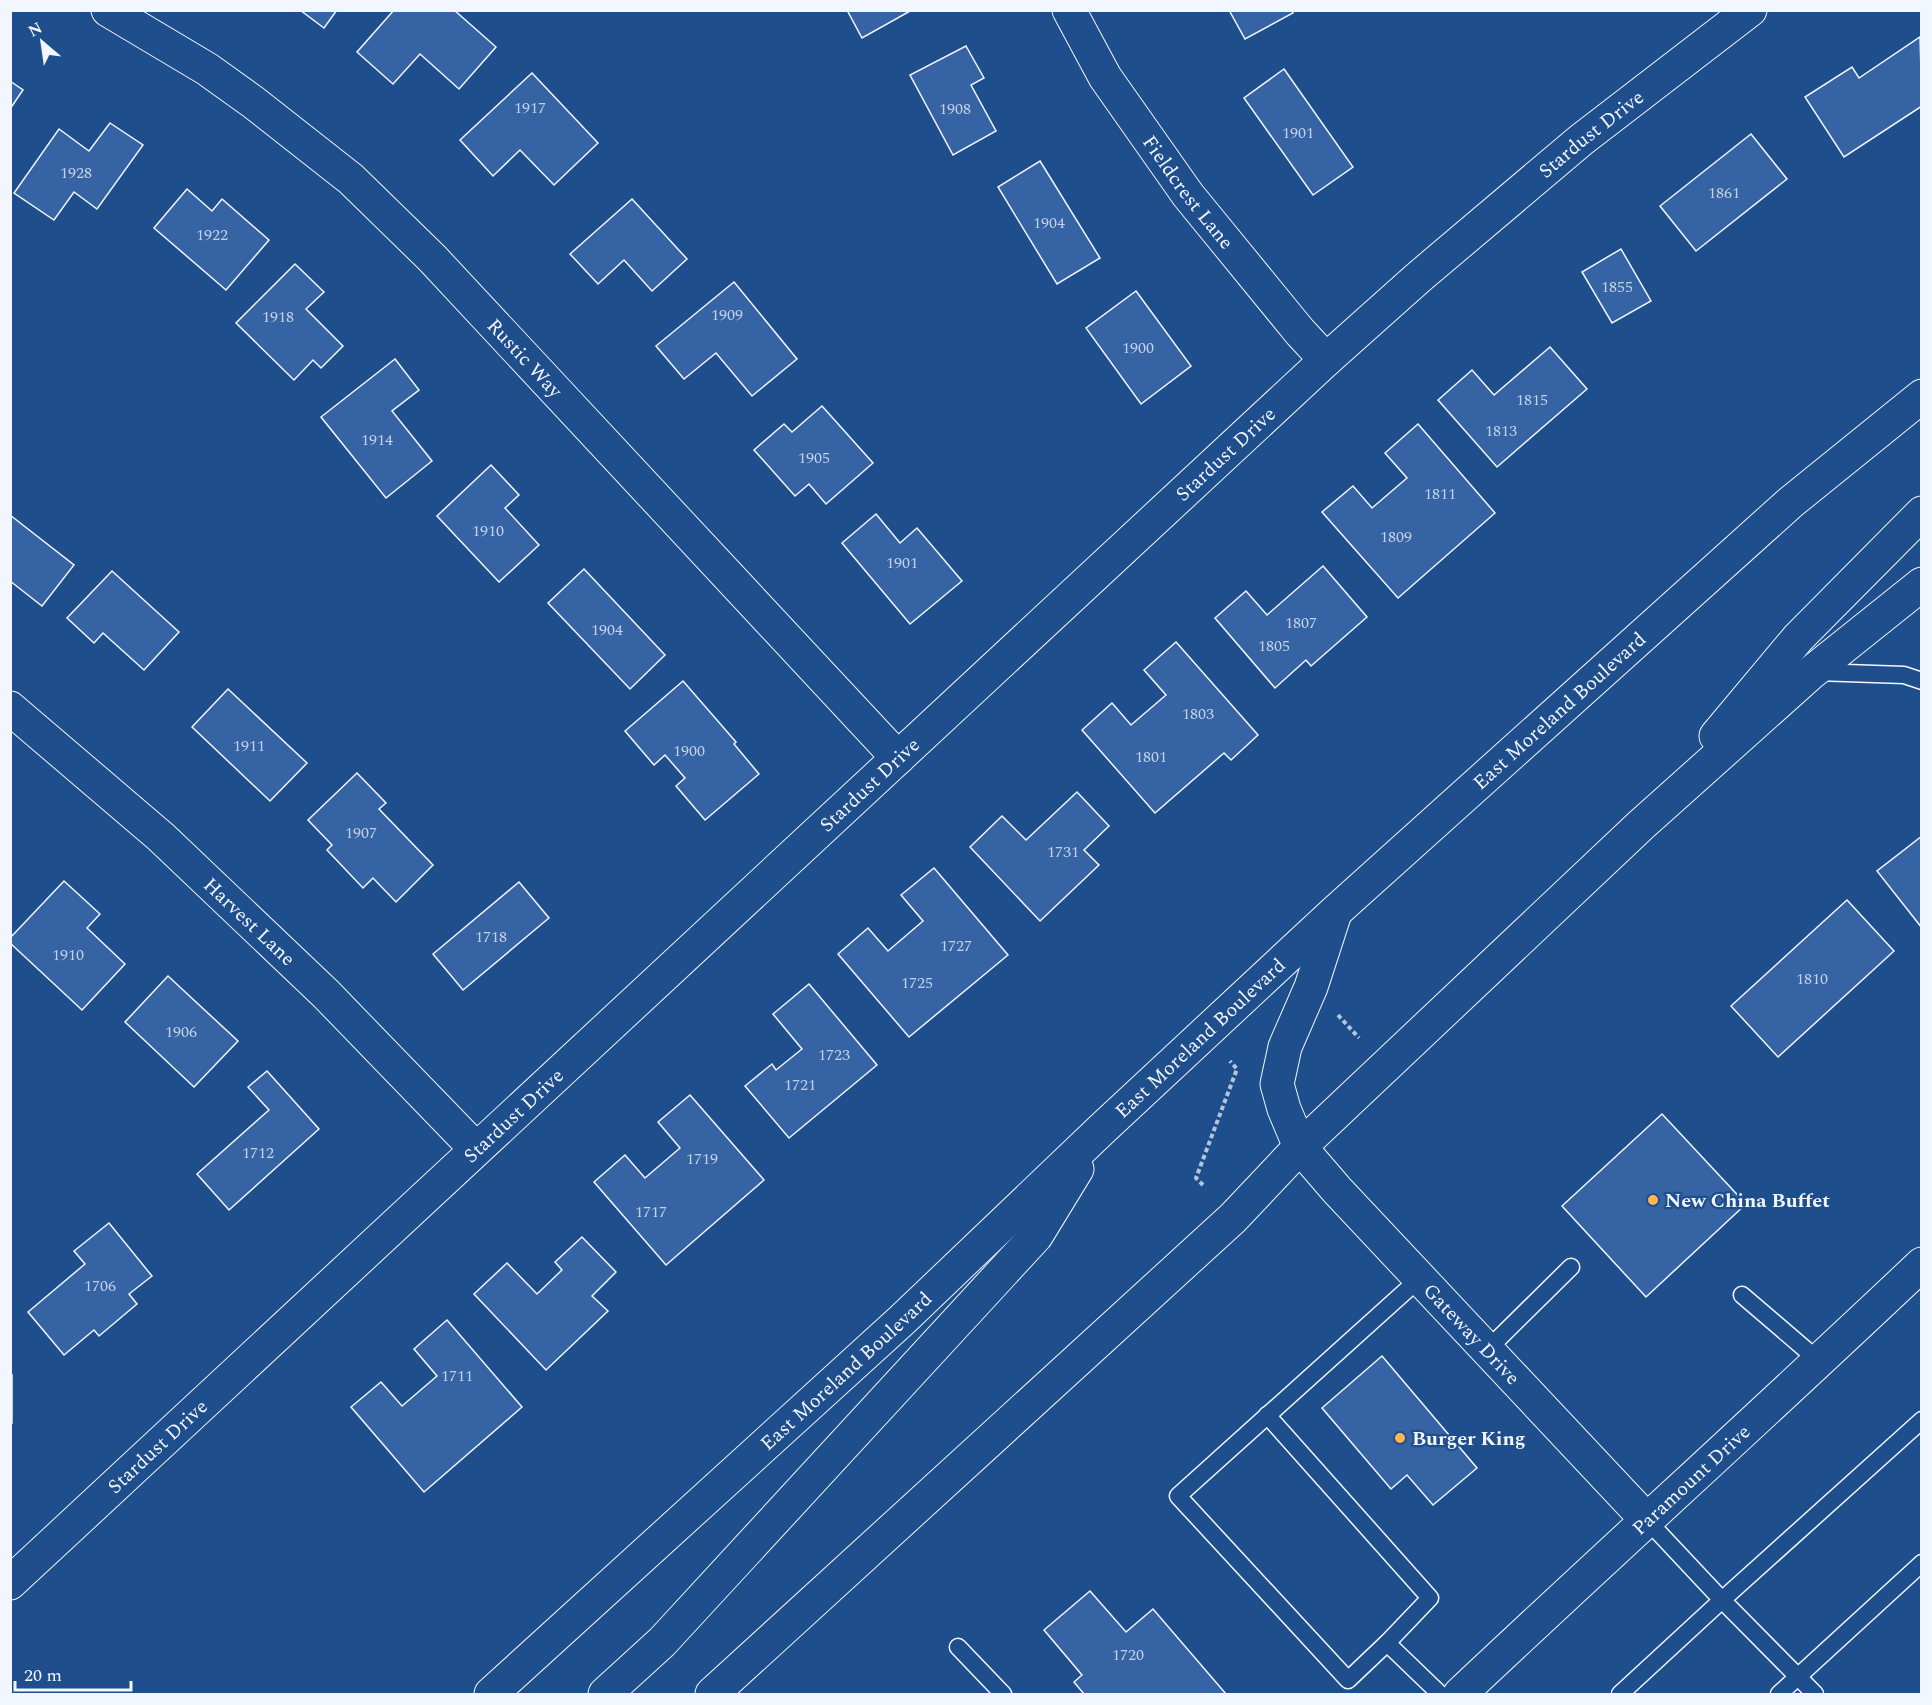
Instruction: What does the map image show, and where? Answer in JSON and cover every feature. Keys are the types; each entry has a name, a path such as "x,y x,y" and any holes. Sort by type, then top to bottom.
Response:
{"street":[{"name":"Rustic Way","path":"108,10 207,69 351,179 432,258 898,758"},
{"name":"Fieldcrest Lane","path":"1069,10 1105,76 1188,195 1300,332 1326,360"},
{"name":"Stardust Drive","path":"10,1584 1326,360 1419,276 1581,140 1750,10"},
{"name":"East Moreland Boulevard","path":"491,1695 902,1320 1102,1129 1335,912 1791,502 1922,396"},
{"path":"1641,825 1798,638 1922,513"},
{"path":"712,1695 1233,1218 1299,1147 1641,825 1812,672 1922,584"},
{"name":"Harvest Lane","path":"10,708 179,853 326,994 476,1149"},
{"path":"1299,1147 1284,1109 1278,1084 1285,1047 1311,987 1335,912"},
{"path":"605,1695 662,1641 1036,1236 1102,1129"},
{"name":"Gateway Drive","path":"1299,1147 1419,1279 1646,1519"},
{"name":"Paramount Drive","path":"1460,1695 1646,1519 1922,1264"}],"lane":[{"path":"1812,672 1904,675 1922,681"},
{"path":"1487,1350 1571,1267"},
{"path":"1267,1416 1430,1598 1348,1680 1178,1496 1419,1279"},
{"path":"1742,1295 1819,1361"},
{"path":"1620,1695 1922,1420"},
{"path":"1646,1519 1815,1695"},
{"path":"1779,1695 1922,1563"},
{"path":"1387,1643 1440,1695"},
{"path":"958,1647 1003,1695"}],"path":[{"path":"1335,1012 1359,1038"},
{"path":"1203,1185 1196,1178 1237,1069 1230,1061"}],"building":[{"path":"300,10 337,10 324,28"},
{"path":"394,10 454,10 496,47 459,89 420,54 393,84 357,52"},
{"path":"847,10 912,10 862,38"},
{"path":"1229,10 1292,10 1293,13 1245,39"},
{"path":"1920,37 1922,106 1844,157 1805,97 1852,67 1859,78"},
{"path":"966,46 984,78 971,85 996,131 953,155 910,75"},
{"path":"1284,69 1353,167 1313,195 1244,98"},
{"path":"532,73 598,143 554,185 520,150 493,176 460,140"},
{"path":"10,81 23,90 10,109"},
{"path":"110,123 143,145 97,209 74,192 54,220 14,193 59,129 89,151"},
{"path":"1751,134 1787,179 1696,251 1660,206"},
{"path":"1040,161 1100,258 1057,284 998,187"},
{"path":"187,189 212,211 222,199 269,240 226,290 154,228"},
{"path":"632,199 687,259 652,291 624,260 598,284 570,254"},
{"path":"1621,249 1651,301 1612,323 1582,272"},
{"path":"295,264 324,292 306,309 343,346 321,368 313,360 294,380 236,323"},
{"path":"734,282 797,359 752,396 716,353 684,379 656,346"},
{"path":"1136,291 1191,366 1141,404 1086,328"},
{"path":"1550,347 1587,389 1497,467 1438,400 1472,370 1494,395"},
{"path":"395,359 419,390 392,411 432,461 386,498 321,417"},
{"path":"822,406 873,463 826,504 809,484 795,496 754,450 784,424 792,432"},
{"path":"1418,424 1495,513 1398,598 1322,512 1353,486 1372,508 1407,478 1385,453"},
{"path":"491,465 519,495 505,508 539,545 499,582 437,516"},
{"path":"876,514 900,543 917,528 962,581 910,624 842,543"},
{"path":"10,515 74,565 42,606 10,581"},
{"path":"1323,566 1367,617 1311,666 1306,660 1275,688 1215,618 1246,591 1267,615"},
{"path":"584,569 665,655 630,689 548,603"},
{"path":"112,571 179,632 144,670 103,633 94,643 67,618"},
{"path":"1176,642 1258,735 1231,760 1224,753 1155,813 1082,730 1112,703 1131,725 1166,695 1144,670"},
{"path":"683,681 736,742 734,744 759,774 705,820 676,786 685,778 665,755 654,765 625,731"},
{"path":"228,689 307,763 270,801 192,727"},
{"path":"357,773 386,803 379,809 433,865 396,902 373,878 363,888 327,850 332,845 308,820"},
{"path":"1077,792 1109,826 1084,850 1099,865 1040,921 970,847 1002,816 1026,840"},
{"path":"1922,836 1922,928 1877,871"},
{"path":"934,868 1008,955 909,1037 838,954 868,928 888,951 923,921 901,895"},
{"path":"64,881 100,914 87,928 125,964 82,1010 10,943 10,938"},
{"path":"519,882 549,918 463,990 433,954"},
{"path":"1847,900 1894,951 1778,1057 1731,1006"},
{"path":"168,976 238,1041 194,1087 125,1022"},
{"path":"809,984 877,1065 789,1138 745,1086 772,1064 776,1070 802,1049 773,1014"},
{"path":"267,1071 319,1129 229,1210 197,1174 269,1110 248,1087"},
{"path":"690,1095 764,1180 666,1265 594,1182 625,1155 645,1178 680,1148 658,1122"},
{"path":"1662,1114 1746,1204 1646,1297 1562,1206"},
{"path":"109,1223 152,1276 129,1294 137,1304 99,1336 94,1330 64,1355 28,1312 85,1264 74,1251"},
{"path":"582,1237 616,1272 592,1296 608,1311 546,1370 474,1294 507,1263 537,1294 562,1270 555,1262"},
{"path":"447,1320 522,1407 424,1492 351,1407 381,1382 402,1406 437,1376 414,1349"},
{"name":"Burger King","path":"1382,1356 1477,1468 1433,1505 1407,1475 1391,1489 1322,1408"},
{"path":"10,1375 12,1375 12,1423 10,1423"},
{"path":"1090,1591 1126,1632 1153,1609 1226,1694 1084,1694 1074,1682 1082,1675 1044,1630"}],"place":[{"name":"New China Buffet","path":"1653,1200"},
{"name":"Burger King","path":"1400,1438"}]}
